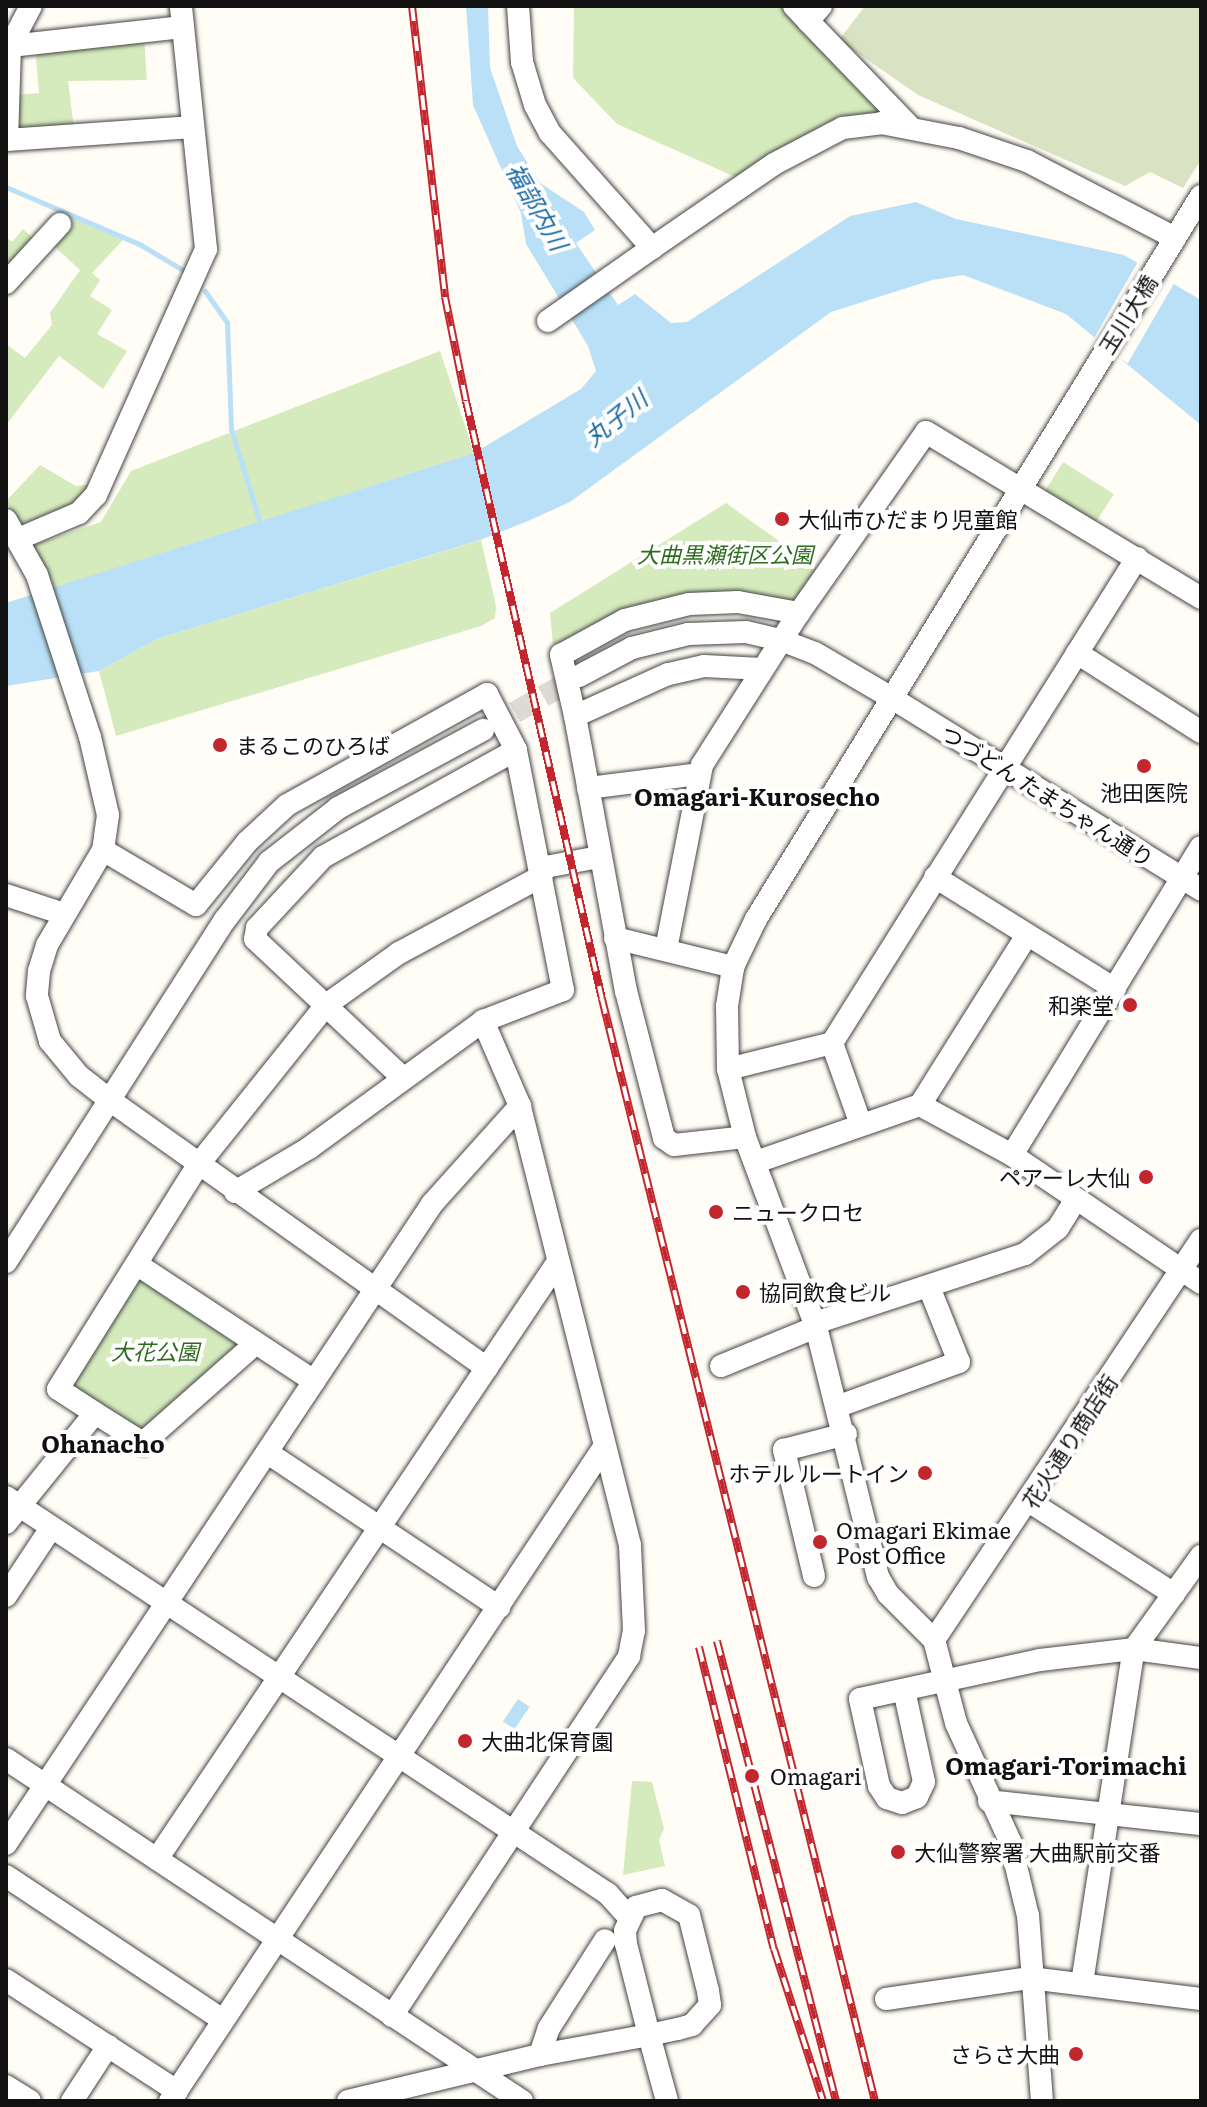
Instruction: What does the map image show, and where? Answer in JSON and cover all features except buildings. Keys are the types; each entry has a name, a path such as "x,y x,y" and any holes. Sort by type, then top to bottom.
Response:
{"street":[{"path":"31,6 10,46 7,140 193,127"},
{"path":"518,6 522,62 535,105 550,133 652,248"},
{"path":"807,11 909,126"},
{"path":"10,46 182,17 206,249 198,273 96,495 79,513 12,529 37,575 90,737 108,815 103,850 64,914 39,971 41,1019 62,1057 111,1101 374,1291 487,1368"},
{"path":"548,321 774,164 843,128 881,123 909,126 1027,161 1175,238"},
{"name":"玉川大橋","path":"733,967 756,919 895,700 1201,196"},
{"path":"6,283 60,224"},
{"path":"666,949 699,774 781,640 926,432 1201,598"},
{"path":"728,1069 832,1043 1003,766 1137,558"},
{"path":"745,1137 674,1145 664,1138 615,938 561,655 625,620 715,602 799,613"},
{"name":"つづどん たまちゃん通り","path":"579,676 632,648 688,634 746,632 781,640 815,653 895,700 1201,890"},
{"path":"1077,653 1201,732"},
{"path":"575,716 668,674 704,666 762,669"},
{"path":"103,850 196,905 247,842 287,805 487,694 516,750 563,990 483,1021 309,1148 235,1192"},
{"path":"6,1262 225,920 269,862 338,808 483,730"},
{"path":"403,1078 255,939 262,920 298,878 350,838 516,750"},
{"path":"588,788 699,774"},
{"path":"1012,1155 1201,847"},
{"path":"255,1344 143,1443 58,1389 198,1165 326,1005 399,953 541,872 599,857"},
{"path":"935,877 1115,989"},
{"path":"6,895 64,914"},
{"path":"756,1162 860,1122 920,1105 1027,935"},
{"path":"615,938 733,967 728,1069 745,1137 815,1325 839,1406 878,1577 888,1594 934,1640 944,1682 989,1801 1010,1841 1028,1916 1030,1978 1042,2101"},
{"path":"392,2016 629,1656 634,1631 630,1545 520,1106 483,1021"},
{"path":"832,1043 860,1122"},
{"path":"920,1105 1012,1155 1201,1283"},
{"path":"6,1844 432,1204 520,1106"},
{"path":"721,1366 815,1325 1025,1254 1058,1228 1076,1199"},
{"name":"花火通り商店街","path":"934,1640 1030,1502 1201,1240"},
{"path":"157,1859 557,1263"},
{"path":"138,1265 314,1381"},
{"path":"839,1406 959,1362 929,1287"},
{"path":"95,1413 10,1508 51,1528 608,1894 628,1916 626,1944 667,2101"},
{"path":"814,1576 784,1450 846,1434"},
{"path":"6,1980 108,2046 174,2096 604,1447"},
{"path":"268,1453 381,1525 499,1607"},
{"path":"1030,1502 1174,1594"},
{"path":"6,1596 51,1528"},
{"path":"1082,1983 1106,1810 1134,1649 1201,1556"},
{"path":"904,1690 924,1782 917,1797 902,1803 887,1798 879,1786 860,1699 1040,1660 1134,1649 1201,1658"},
{"path":"6,1759 513,2099"},
{"path":"989,1801 1106,1810 1201,1824"},
{"path":"6,1876 223,2020"},
{"path":"348,2101 540,2055 692,2025 710,2005 689,1915 677,1904 647,1901 628,1916"},
{"path":"540,2055 549,2028 605,1940"},
{"path":"886,1999 1030,1978 1201,1999"},
{"path":"72,2101 108,2046"},
{"path":"6,2086 30,2101"}],"green space":[{"path":"574,6 790,6 886,110 839,122 742,180 617,124 573,78"},
{"path":"865,6 1201,6 1201,160 1183,188 1150,172 1125,186 918,95 839,40"},
{"path":"144,38 147,80 68,81 74,128 14,135 16,95 39,93 35,46"},
{"path":"61,212 123,240 92,273 100,280 90,296 112,310 97,334 127,351 103,389 59,356 6,425 6,344 25,358 52,325 50,313 80,270 54,246"},
{"path":"23,229 35,240 6,274 6,237 12,242"},
{"path":"440,351 474,453 56,591 31,546 101,522 131,471"},
{"path":"1063,462 1114,494 1094,525 1048,498 1045,491"},
{"path":"40,465 76,486 91,484 79,505 22,527 6,501"},
{"name":"大曲黒瀬街区公園","path":"726,503 821,571 797,603 637,610 553,645 550,613"},
{"path":"481,540 496,606 495,618 481,626 116,736 99,671 157,639"},
{"name":"大花公園","path":"143,1276 239,1341 241,1349 138,1433 73,1389 71,1380 136,1279"},
{"path":"632,1781 652,1782 664,1829 659,1840 665,1866 623,1875"}],"water":[{"path":"466,6 488,6 490,68 517,146 540,183 584,212 595,230 576,243 618,305 635,294 671,323 687,322 850,216 916,202 956,219 1124,255 1201,300 1201,425 1066,314 963,275 932,280 831,312 570,502 528,521 480,540 157,639 99,671 6,686 6,603 474,453 581,389 596,371 588,346 526,244 521,213 473,105"},
{"path":"518,1699 530,1707 515,1729 503,1721"}],"pier":[{"path":"1139,260 1175,281 1128,363 1092,342"}],"waterway":[{"path":"6,187 141,245 183,270"},
{"path":"205,291 227,323 231,429 261,526"}],"tunnel":[{"path":"486,729 579,676"}],"railway":[{"path":"412,6 445,297 466,401 602,999 875,2101"},
{"path":"717,1641 836,2101"},
{"path":"699,1647 774,1949 823,2101"}],"place":[{"name":"大仙市ひだまり児童館","path":"782,519"},
{"name":"まるこのひろば","path":"220,745"},
{"name":"池田医院","path":"1144,766"},
{"name":"和楽堂","path":"1130,1005"},
{"name":"ペアーレ大仙","path":"1146,1177"},
{"name":"ニュークロセ","path":"716,1212"},
{"name":"協同飲食ビル","path":"743,1292"},
{"name":"ホテル ルートイン","path":"925,1473"},
{"name":"Omagari Ekimae Post Office","path":"820,1542"},
{"name":"大曲北保育園","path":"465,1741"},
{"name":"Omagari","path":"752,1776"},
{"name":"大仙警察署 大曲駅前交番","path":"898,1852"},
{"name":"さらさ大曲","path":"1076,2054"}],"district":[{"name":"Omagari-Kurosecho","path":"757,796"},
{"name":"Ohanacho","path":"103,1443"},
{"name":"Omagari-Torimachi","path":"1066,1765"}],"water label":[{"name":"福部内川","path":"538,206"},
{"name":"丸子川","path":"615,417"}]}
